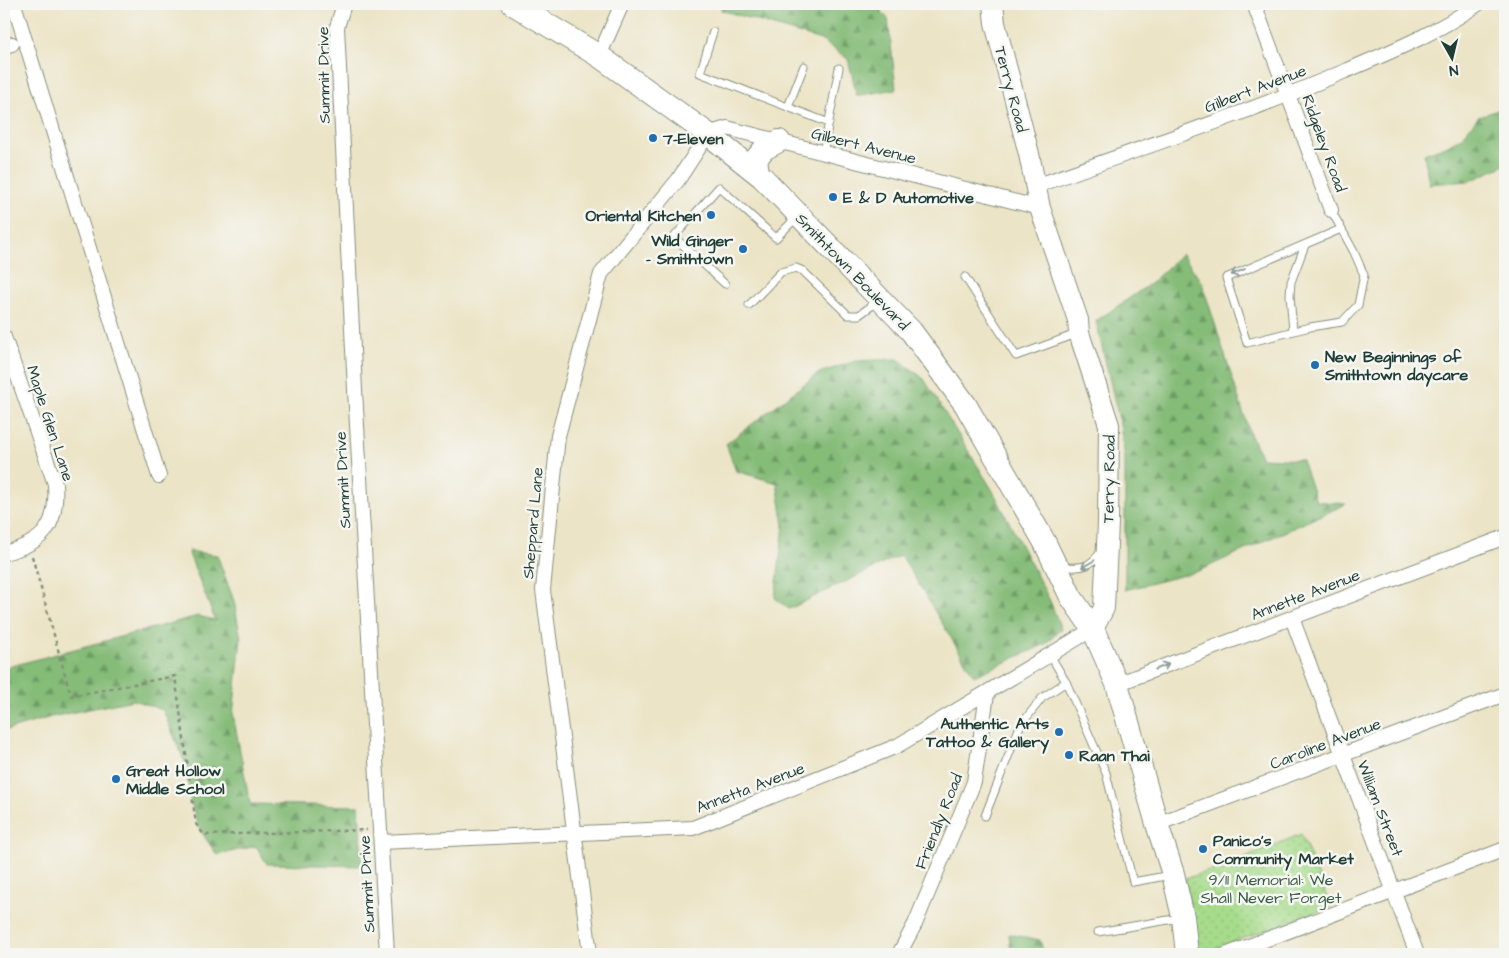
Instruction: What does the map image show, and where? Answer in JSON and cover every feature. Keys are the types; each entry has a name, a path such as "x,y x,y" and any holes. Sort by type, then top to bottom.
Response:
{"main road":[{"name":"Smithtown Boulevard","path":"513,4 599,56 708,134 758,173 882,299 911,331 965,404 1044,542 1071,597 1093,629"},
{"path":"758,173 756,159 764,149 779,141"},
{"path":"1093,629 1117,684 1157,824 1174,874 1183,917 1187,954"}],"street":[{"path":"14,4 159,476"},
{"name":"Summit Drive","path":"344,4 337,27 355,400 387,954"},
{"path":"599,56 622,4"},
{"name":"Terry Road","path":"993,4 995,24 1040,208 1078,320 1079,333 1109,425 1108,523 1104,608 1093,629"},
{"name":"Ridgeley Road","path":"1254,4 1331,210"},
{"name":"Gilbert Avenue","path":"1036,186 1289,96 1430,33 1478,4"},
{"name":"Gilbert Avenue","path":"708,134 727,128 1040,208"},
{"name":"Sheppard Lane","path":"590,954 543,590 558,436 601,274 678,180 708,134"},
{"name":"Maple Glen Lane","path":"4,337 56,484 56,500 52,522 42,536 28,545 4,553"},
{"name":"Annette Avenue","path":"1117,684 1505,537"},
{"name":"William Street","path":"1292,618 1417,954"},
{"name":"Annetta Avenue","path":"381,836 693,828 897,746 1093,629"},
{"name":"Friendly Road","path":"899,954 915,924 974,782 986,694"},
{"name":"Caroline Avenue","path":"1157,824 1505,694"},
{"path":"1228,954 1505,849"}],"lane":[{"path":"713,32 700,73 829,122"},
{"path":"788,107 804,66"},
{"path":"823,153 839,68"},
{"path":"725,284 674,237 719,187 776,238 800,214"},
{"path":"1331,210 1341,229 1364,275 1358,305 1342,322 1293,331 1247,343 1226,278 1341,229"},
{"path":"1293,331 1290,295 1291,282 1305,245"},
{"path":"749,305 781,272 796,268 803,271 848,315 859,314 882,299"},
{"path":"965,277 1016,356 1079,333"},
{"path":"1044,542 1067,567 1080,568 1093,562 1102,551 1108,523"},
{"path":"1050,656 1066,682 1106,773 1133,882 1174,874"},
{"path":"985,816 1020,726 1042,698 1066,682"},
{"path":"1098,932 1183,917"}],"path":[{"path":"28,545 71,696 175,676 196,824 204,835 381,836"}],"green space":[{"path":"722,4 875,4 888,19 896,89 857,96 848,59 821,40 721,10"},
{"path":"1498,110 1505,110 1505,165 1470,181 1429,184 1424,154 1446,146 1463,136 1478,117"},
{"path":"1182,254 1202,283 1250,434 1262,458 1302,460 1316,501 1346,504 1196,572 1125,590 1125,458 1120,424 1096,321 1150,284"},
{"path":"898,359 924,379 993,491 1050,601 1061,629 1046,644 974,676 901,555 789,609 775,598 784,525 777,483 736,471 726,444 819,373 856,361"},
{"path":"188,551 217,555 234,601 241,639 233,714 250,804 359,806 362,866 267,864 256,846 217,855 200,830 191,802 186,765 163,710 133,700 51,717 4,731 4,668 198,616 215,620"},
{"name":"9/11 Memorial: We Shall Never Forget","path":"1301,834 1331,907 1199,954 1185,879 1238,861"},
{"path":"1009,934 1040,940 1044,954 1011,954"}],"place":[{"name":"7-Eleven","path":"653,138"},
{"name":"E & D Automotive","path":"833,197"},
{"name":"Oriental Kitchen","path":"711,215"},
{"name":"Wild Ginger - Smithtown","path":"743,249"},
{"name":"New Beginnings of Smithtown daycare","path":"1315,365"},
{"name":"Authentic Arts Tattoo & Gallery","path":"1059,732"},
{"name":"Raan Thai","path":"1069,755"},
{"name":"Great Hollow Middle School","path":"116,779"},
{"name":"Panico's Community Market","path":"1203,849"}]}
